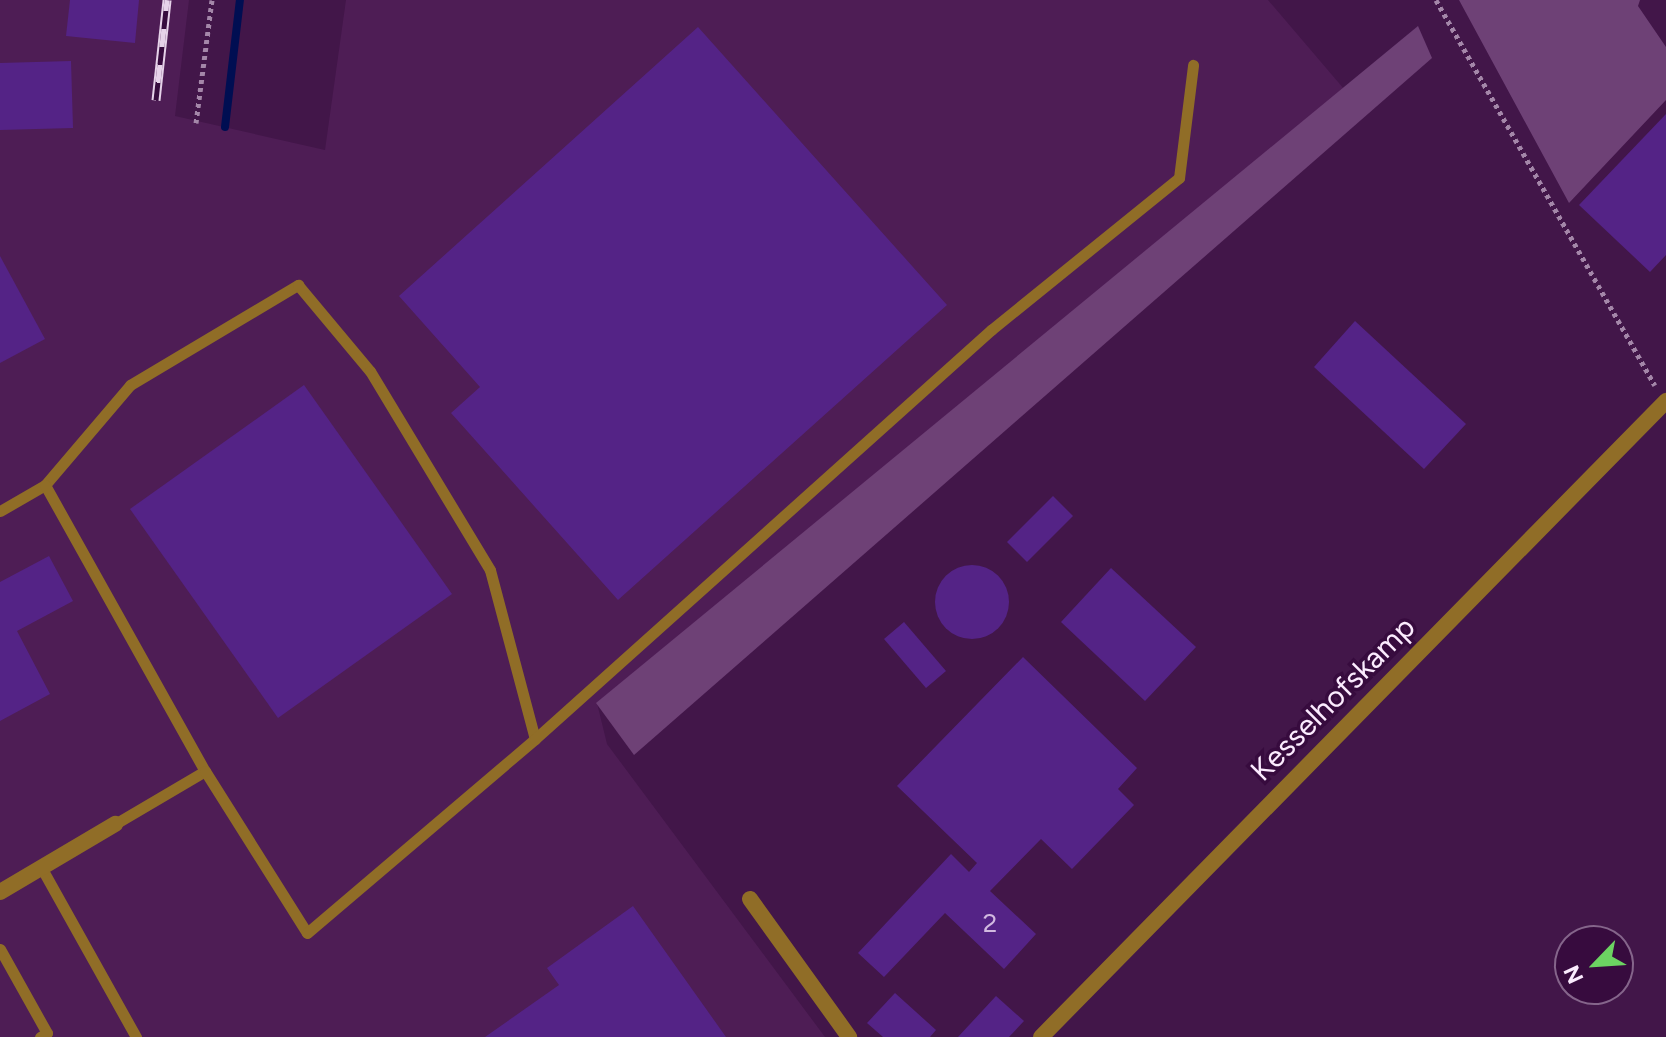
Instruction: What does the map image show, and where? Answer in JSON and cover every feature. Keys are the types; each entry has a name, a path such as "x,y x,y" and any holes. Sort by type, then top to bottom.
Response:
{"street":[{"name":"Kesselhofskamp","path":"1041,1037 1665,401"},
{"path":"0,892 115,824"},
{"path":"750,899 849,1037"}],"lane":[{"path":"45,485 205,771 307,933 535,739 991,330 1179,178 1193,65"},
{"path":"0,511 45,485 130,385 298,285 370,371 490,570 535,739"},
{"path":"115,824 205,771"},
{"path":"41,867 136,1037"},
{"path":"0,949 47,1033 40,1037"}],"path":[{"path":"196,123 212,0"},
{"path":"1436,0 1665,401"}],"shaded area":[{"path":"0,0 189,0 175,116 325,150 346,0 1268,0 1344,89 597,703 607,744 825,1037 0,1037"},
{"path":"1459,0 1640,0 1638,6 1666,47 1666,100 1569,203"},
{"path":"1418,26 1432,58 634,755 596,703"}],"building":[{"path":"70,0 139,0 135,43 66,36"},
{"path":"698,27 947,305 618,600 451,413 480,387 399,296"},
{"path":"71,61 73,128 0,130 0,63"},
{"path":"1666,114 1666,255 1650,272 1579,205"},
{"path":"0,256 45,339 0,363"},
{"path":"1355,321 1466,424 1424,469 1314,367"},
{"path":"304,385 452,594 278,718 130,509"},
{"path":"1053,496 1073,516 1027,562 1007,542"},
{"path":"49,556 73,601 17,631 50,694 0,721 0,582"},
{"path":"972,565 993,571 1003,581 1009,602 1003,623 993,633 972,639 951,633 941,623 935,602 941,581 951,571"},
{"path":"1111,568 1196,647 1145,701 1061,622"},
{"path":"904,622 946,671 926,688 884,639"},
{"path":"1023,657 1137,768 1118,789 1134,805 1072,869 1041,839 990,891 1036,934 1004,969 945,913 884,977 858,953 951,854 969,872 977,863 897,786"},
{"path":"633,906 726,1037 485,1037 559,985 547,968"},
{"path":"895,993 936,1030 930,1037 883,1037 867,1023"},
{"path":"996,996 1024,1021 1009,1037 958,1037"}],"waterway":[{"path":"225,127 240,0"}],"railway":[{"path":"156,100 167,0"}]}
